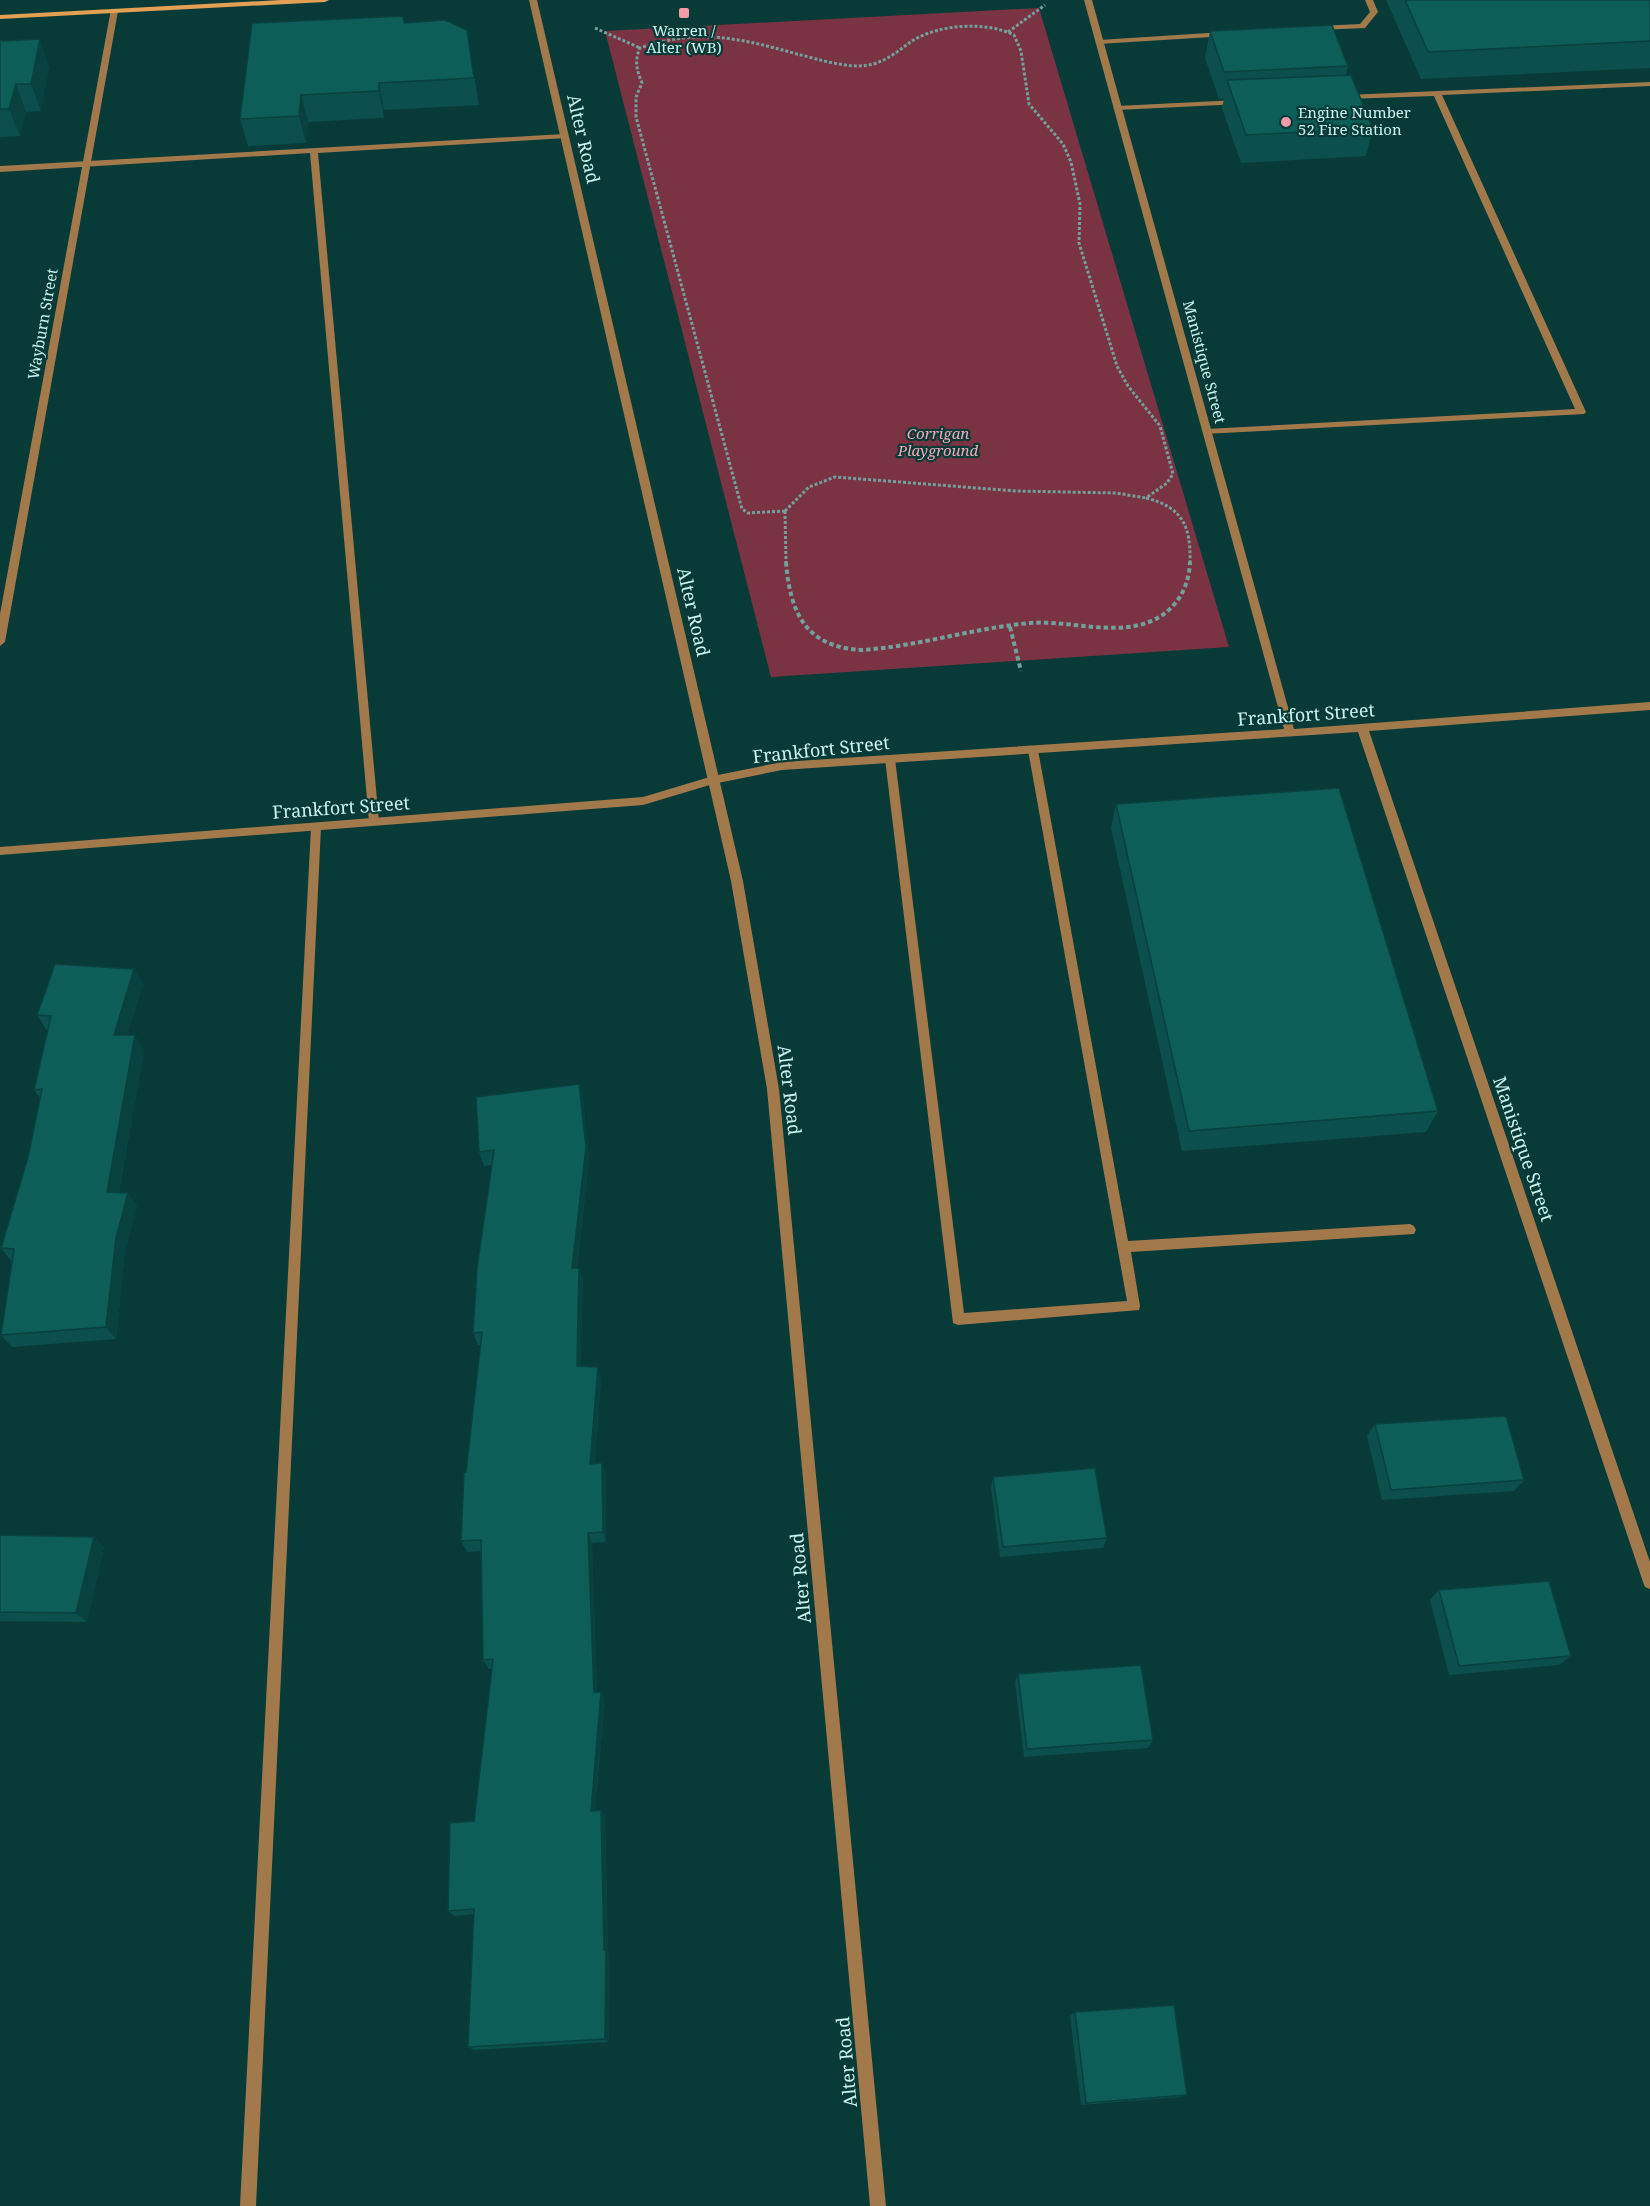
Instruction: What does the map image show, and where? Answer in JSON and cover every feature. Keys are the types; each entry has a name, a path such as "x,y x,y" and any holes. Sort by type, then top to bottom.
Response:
{"main road":[{"path":"0,17 325,0"}],"street":[{"name":"Alter Road","path":"533,0 737,881 773,1089 878,2206"},
{"name":"Manistique Street","path":"1088,0 1290,733"},
{"path":"1314,29 1362,26 1374,12 1369,0"},
{"name":"Wayburn Street","path":"0,642 114,11"},
{"path":"1099,42 1231,34"},
{"path":"1330,98 1650,84"},
{"path":"1206,432 1581,412 1437,93"},
{"path":"1118,108 1248,102"},
{"path":"0,169 564,136"},
{"path":"314,151 374,822"},
{"name":"Frankfort Street","path":"0,851 643,801 713,780 782,766 1290,733 1650,706"},
{"name":"Manistique Street","path":"1362,727 1650,1582"},
{"path":"890,759 958,1319 1134,1306 1033,750"},
{"path":"248,2206 316,827"},
{"path":"1123,1247 1410,1230"}],"path":[{"path":"1008,32 1045,5"},
{"path":"595,28 640,48 668,38 704,36 751,41 831,62 862,65 886,59 915,39 938,30 977,26 1008,32 1018,41 1021,51 1029,104 1063,144 1071,162 1080,204 1078,243 1117,366 1128,386 1160,426 1167,447 1173,474 1167,483 1146,498"},
{"path":"640,48 635,60 642,83 636,97 636,117 742,509 756,513 785,511 809,488 835,477 1016,491 1090,491 1146,498 1173,508 1186,526 1190,563 1188,581 1181,597 1168,611 1147,623 1111,627 1065,622 1033,623 861,651 823,642 808,630 798,614 788,585 785,511"},
{"path":"1010,627 1021,670"}],"green space":[{"name":"Corrigan Playground","path":"1039,8 1229,647 771,677 605,31"}],"building":[{"path":"1405,0 1650,0 1650,41 1428,52"},
{"path":"403,16 404,23 445,20 467,30 474,78 379,83 379,91 301,95 299,116 240,119 252,23"},
{"path":"1332,25 1348,66 1224,72 1210,31"},
{"path":"40,39 31,84 16,84 9,109 0,109 0,41"},
{"path":"1351,75 1373,129 1246,135 1227,80"},
{"path":"1339,788 1438,1111 1189,1131 1116,804"},
{"path":"55,964 134,969 114,1035 135,1035 107,1192 128,1193 116,1238 106,1327 1,1335 14,1249 1,1248 28,1157 42,1089 34,1090 51,1016 37,1015"},
{"path":"579,1084 586,1147 572,1268 579,1268 577,1366 598,1367 590,1464 602,1463 603,1532 588,1533 594,1692 601,1692 591,1811 601,1810 604,1950 606,1950 605,2039 468,2047 474,1909 448,1911 450,1823 474,1821 493,1659 483,1660 481,1540 461,1541 464,1472 466,1472 482,1332 473,1333 477,1268 494,1150 479,1152 476,1097"},
{"path":"1506,1416 1524,1480 1391,1490 1375,1424"},
{"path":"1095,1468 1107,1538 1003,1547 993,1477"},
{"path":"0,1535 94,1537 76,1613 0,1612"},
{"path":"1549,1581 1571,1656 1459,1666 1439,1590"},
{"path":"1141,1665 1153,1740 1027,1749 1018,1674"},
{"path":"1174,2005 1187,2095 1086,2103 1075,2012"}],"place":[{"name":"Warren / Alter (WB)","path":"684,13"},
{"name":"Engine Number 52 Fire Station","path":"1286,122"}]}
